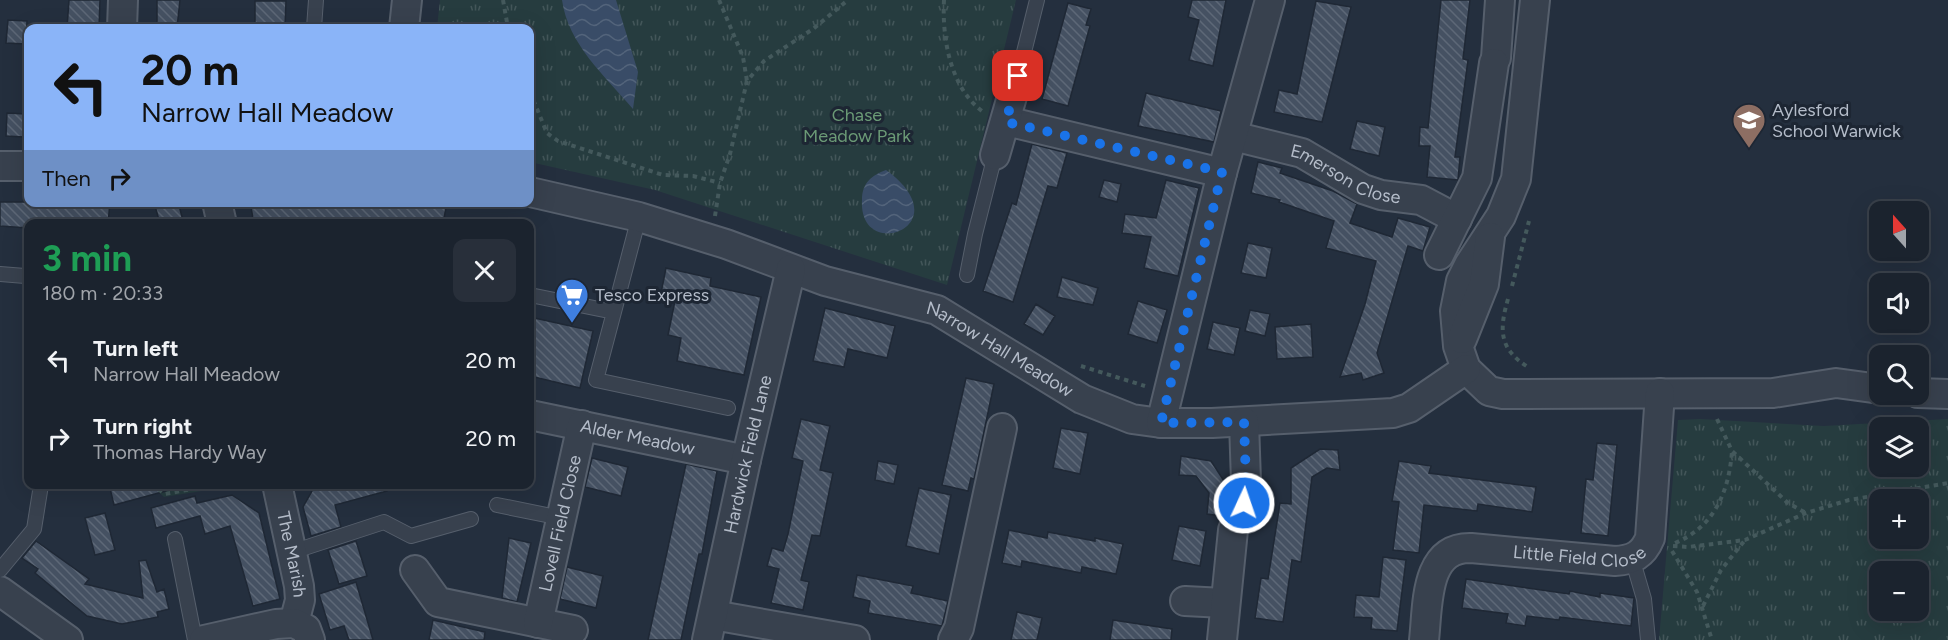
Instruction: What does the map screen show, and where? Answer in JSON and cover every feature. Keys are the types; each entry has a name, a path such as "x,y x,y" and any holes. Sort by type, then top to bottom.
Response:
{"street":[{"path":"122,24 123,0"},
{"path":"404,24 407,0"},
{"path":"1161,423 1222,172 1270,0"},
{"path":"1439,255 1477,178 1495,61 1500,0"},
{"path":"1535,0 1516,179 1510,198 1461,281 1455,311 1462,358 1489,391 1503,394 1705,394 1773,393 1827,383 1848,383 1869,387"},
{"path":"995,155 1018,76"},
{"path":"1006,122 1222,172"},
{"name":"Emerson Close","path":"1233,136 1302,153 1363,189 1421,201 1457,219"},
{"path":"0,166 24,166"},
{"name":"Narrow Hall Meadow","path":"534,193 639,217 726,244 825,281 895,297 937,310 1082,399 1132,419 1161,423 1244,422 1393,413 1409,408 1426,398 1462,358"},
{"name":"Hardwick Field Lane","path":"710,627 746,460 792,269"},
{"name":"Little Field Close","path":"1424,640 1434,569 1440,559 1450,551 1471,548 1615,561 1632,558 1644,551 1650,538 1660,393"},
{"path":"1773,393 1826,402 1848,403 1869,399"},
{"path":"1929,393 1948,394"},
{"name":"Alder Meadow","path":"534,417 746,460"},
{"path":"1222,640 1233,530 1244,503 1246,482 1244,422"},
{"name":"Lovell Field Close","path":"538,622 582,425"},
{"path":"954,640 959,628 1002,428"},
{"name":"The Marish","path":"278,489 292,552 300,600 302,632"},
{"path":"415,570 438,602 573,630"},
{"path":"0,591 68,640"},
{"path":"1185,601 1224,603"},
{"path":"204,640 276,624 302,632"},
{"path":"710,627 855,640"}],"lane":[{"path":"314,24 316,0"},
{"path":"1018,76 1036,0"},
{"path":"967,275 995,155"},
{"path":"639,217 596,380 728,408"},
{"path":"0,274 24,276"},
{"path":"534,296 614,312"},
{"path":"0,570 34,529 40,489"},
{"path":"497,505 561,518"},
{"path":"292,552 384,522 411,536 471,519"},
{"path":"175,539 195,640"},
{"path":"1632,558 1644,599 1648,640"}],"path":[{"path":"503,0 507,24"},
{"path":"712,228 720,183 730,154 747,81 743,57 720,0"},
{"path":"747,81 764,61 813,29 848,0"},
{"path":"944,0 944,29 948,51 966,95 991,117 1006,122"},
{"path":"534,102 547,134 558,141 663,175 693,176 720,183"},
{"path":"1530,217 1506,306 1502,333 1509,350 1520,362 1532,370"},
{"path":"1705,394 1732,451 1779,496 1806,513"},
{"path":"1668,546 1695,531 1715,512 1726,487 1732,451"},
{"path":"1668,546 1688,547 1745,540 1806,513 1887,491 1948,483"},
{"path":"158,489 165,494 174,494 196,489"},
{"path":"1702,606 1721,570 1745,540"},
{"path":"1668,546 1702,606 1712,640"}],"green space":[{"name":"Chase Meadow Park","path":"440,0 1016,0 947,285 655,190 534,163 534,24 437,24"},
{"path":"1700,419 1824,426 1869,423 1869,477 1929,477 1929,420 1948,419 1948,640 1659,640 1678,420"},
{"path":"155,489 214,489 164,497"}],"water":[{"path":"562,0 616,0 638,72 633,109 589,59 572,31"},
{"path":"886,170 907,190 914,207 911,221 901,230 888,233 875,230 865,219 862,200 862,194 869,180"}],"building":[{"path":"69,0 100,0 99,24 67,24"},
{"path":"157,0 180,0 177,24 157,24"},
{"path":"1192,0 1226,0 1213,66 1189,60 1199,20 1188,17"},
{"path":"1441,0 1470,0 1463,59 1468,60 1455,157 1460,157 1458,180 1427,177 1430,146 1419,146 1420,127 1428,128"},
{"path":"255,1 286,1 285,24 255,24"},
{"path":"1316,1 1351,7 1322,122 1274,112 1279,90 1297,94"},
{"path":"1068,3 1091,9 1086,25 1090,26 1068,106 1042,99"},
{"path":"8,20 27,21 27,24 24,24 24,44 6,43"},
{"path":"1146,93 1221,111 1214,142 1138,126"},
{"path":"7,113 24,114 24,137 6,136"},
{"path":"1357,121 1385,127 1379,156 1350,149"},
{"path":"1032,144 1067,153 1057,188 1048,186 1013,302 983,291 1012,203 1016,205"},
{"path":"1258,162 1282,168 1280,173 1333,191 1357,204 1350,223 1392,237 1398,218 1430,227 1423,251 1408,246 1377,353 1384,373 1363,380 1361,373 1340,377 1365,304 1376,261 1326,248 1334,221 1279,202 1280,200 1251,193"},
{"path":"1104,180 1121,184 1117,202 1099,197"},
{"path":"1166,180 1199,188 1178,276 1144,268 1151,237 1122,233 1125,214 1156,218"},
{"path":"0,202 24,202 24,207 110,207 108,219 24,219 24,228 0,226"},
{"path":"155,207 179,207 183,219 159,219"},
{"path":"251,207 446,207 444,219 253,219"},
{"path":"1248,243 1272,248 1266,278 1241,273"},
{"path":"666,268 711,278 710,286 761,297 744,375 677,361 681,338 668,335 676,296 661,293"},
{"path":"1062,277 1098,288 1093,305 1057,297"},
{"path":"1138,301 1167,310 1157,343 1128,334"},
{"path":"1036,304 1055,316 1043,335 1024,324"},
{"path":"825,308 895,326 887,358 848,349 844,367 813,361"},
{"path":"1250,310 1270,314 1265,336 1245,331"},
{"path":"534,318 593,331 580,388 534,377"},
{"path":"1213,322 1240,328 1234,355 1207,349"},
{"path":"1311,324 1313,357 1277,359 1275,327"},
{"path":"966,378 994,384 974,479 971,478 968,491 942,485"},
{"path":"801,419 830,426 820,470 833,473 820,536 812,535 801,580 809,582 803,610 771,603 779,569 767,566 772,548 783,551 788,534 803,461 792,458"},
{"path":"1061,428 1088,433 1080,474 1053,468"},
{"path":"1597,443 1617,445 1608,536 1581,533 1586,479 1593,480"},
{"path":"1320,449 1338,450 1340,470 1327,468 1312,477 1301,562 1292,560 1283,622 1255,618 1261,578 1268,579 1280,503 1291,504 1291,468"},
{"path":"1181,456 1211,461 1228,487 1227,501 1221,516 1207,514 1209,493 1196,476 1179,475"},
{"path":"592,458 628,467 621,496 585,487"},
{"path":"878,461 898,465 894,484 875,480"},
{"path":"1399,461 1431,466 1429,473 1536,487 1532,512 1478,504 1477,511 1424,505 1419,553 1393,550 1399,502 1392,501"},
{"path":"686,464 717,471 702,554 699,554 681,640 648,640"},
{"path":"919,488 951,495 939,554 906,546"},
{"path":"110,489 166,489 166,491 114,505"},
{"path":"313,489 387,489 387,491 335,505 341,527 311,536 303,507"},
{"path":"232,495 259,513 280,599 253,606 230,526 205,534 200,516 156,528 151,508 195,496 197,503"},
{"path":"105,513 115,550 95,555 85,518"},
{"path":"1179,526 1206,531 1200,566 1172,560"},
{"path":"1009,530 1047,538 1048,532 1123,544 1116,574 1082,567 1081,573 1022,561 1021,567 1002,563"},
{"path":"509,538 531,543 517,602 502,598"},
{"path":"36,541 89,579 85,584 143,598 139,561 146,560 157,592 164,589 169,609 157,612 158,617 122,624 87,616 35,573 38,569 22,558"},
{"path":"356,541 367,576 339,584 328,550"},
{"path":"1383,557 1406,560 1397,631 1371,629 1372,618 1354,617 1356,595 1379,597"},
{"path":"567,567 603,576 596,608 560,599"},
{"path":"857,575 913,586 911,593 948,601 942,626 868,613 870,601 853,597"},
{"path":"1466,579 1569,594 1570,591 1600,597 1600,593 1634,598 1631,626 1560,617 1559,620 1527,616 1525,626 1506,623 1508,614 1462,608"},
{"path":"356,582 373,640 349,640 344,626 330,630 319,594"},
{"path":"1017,612 1042,618 1037,640 1011,640"},
{"path":"433,620 485,632 484,640 429,640"},
{"path":"1113,620 1172,629 1171,640 1110,640"}],"place":[{"name":"Aylesford School Warwick","path":"1749,149"},
{"name":"Tesco Express","path":"572,324"}],"route":[{"path":"1018,76 1006,122 1222,172 1161,423 1244,422 1246,482 1244,503"}]}
